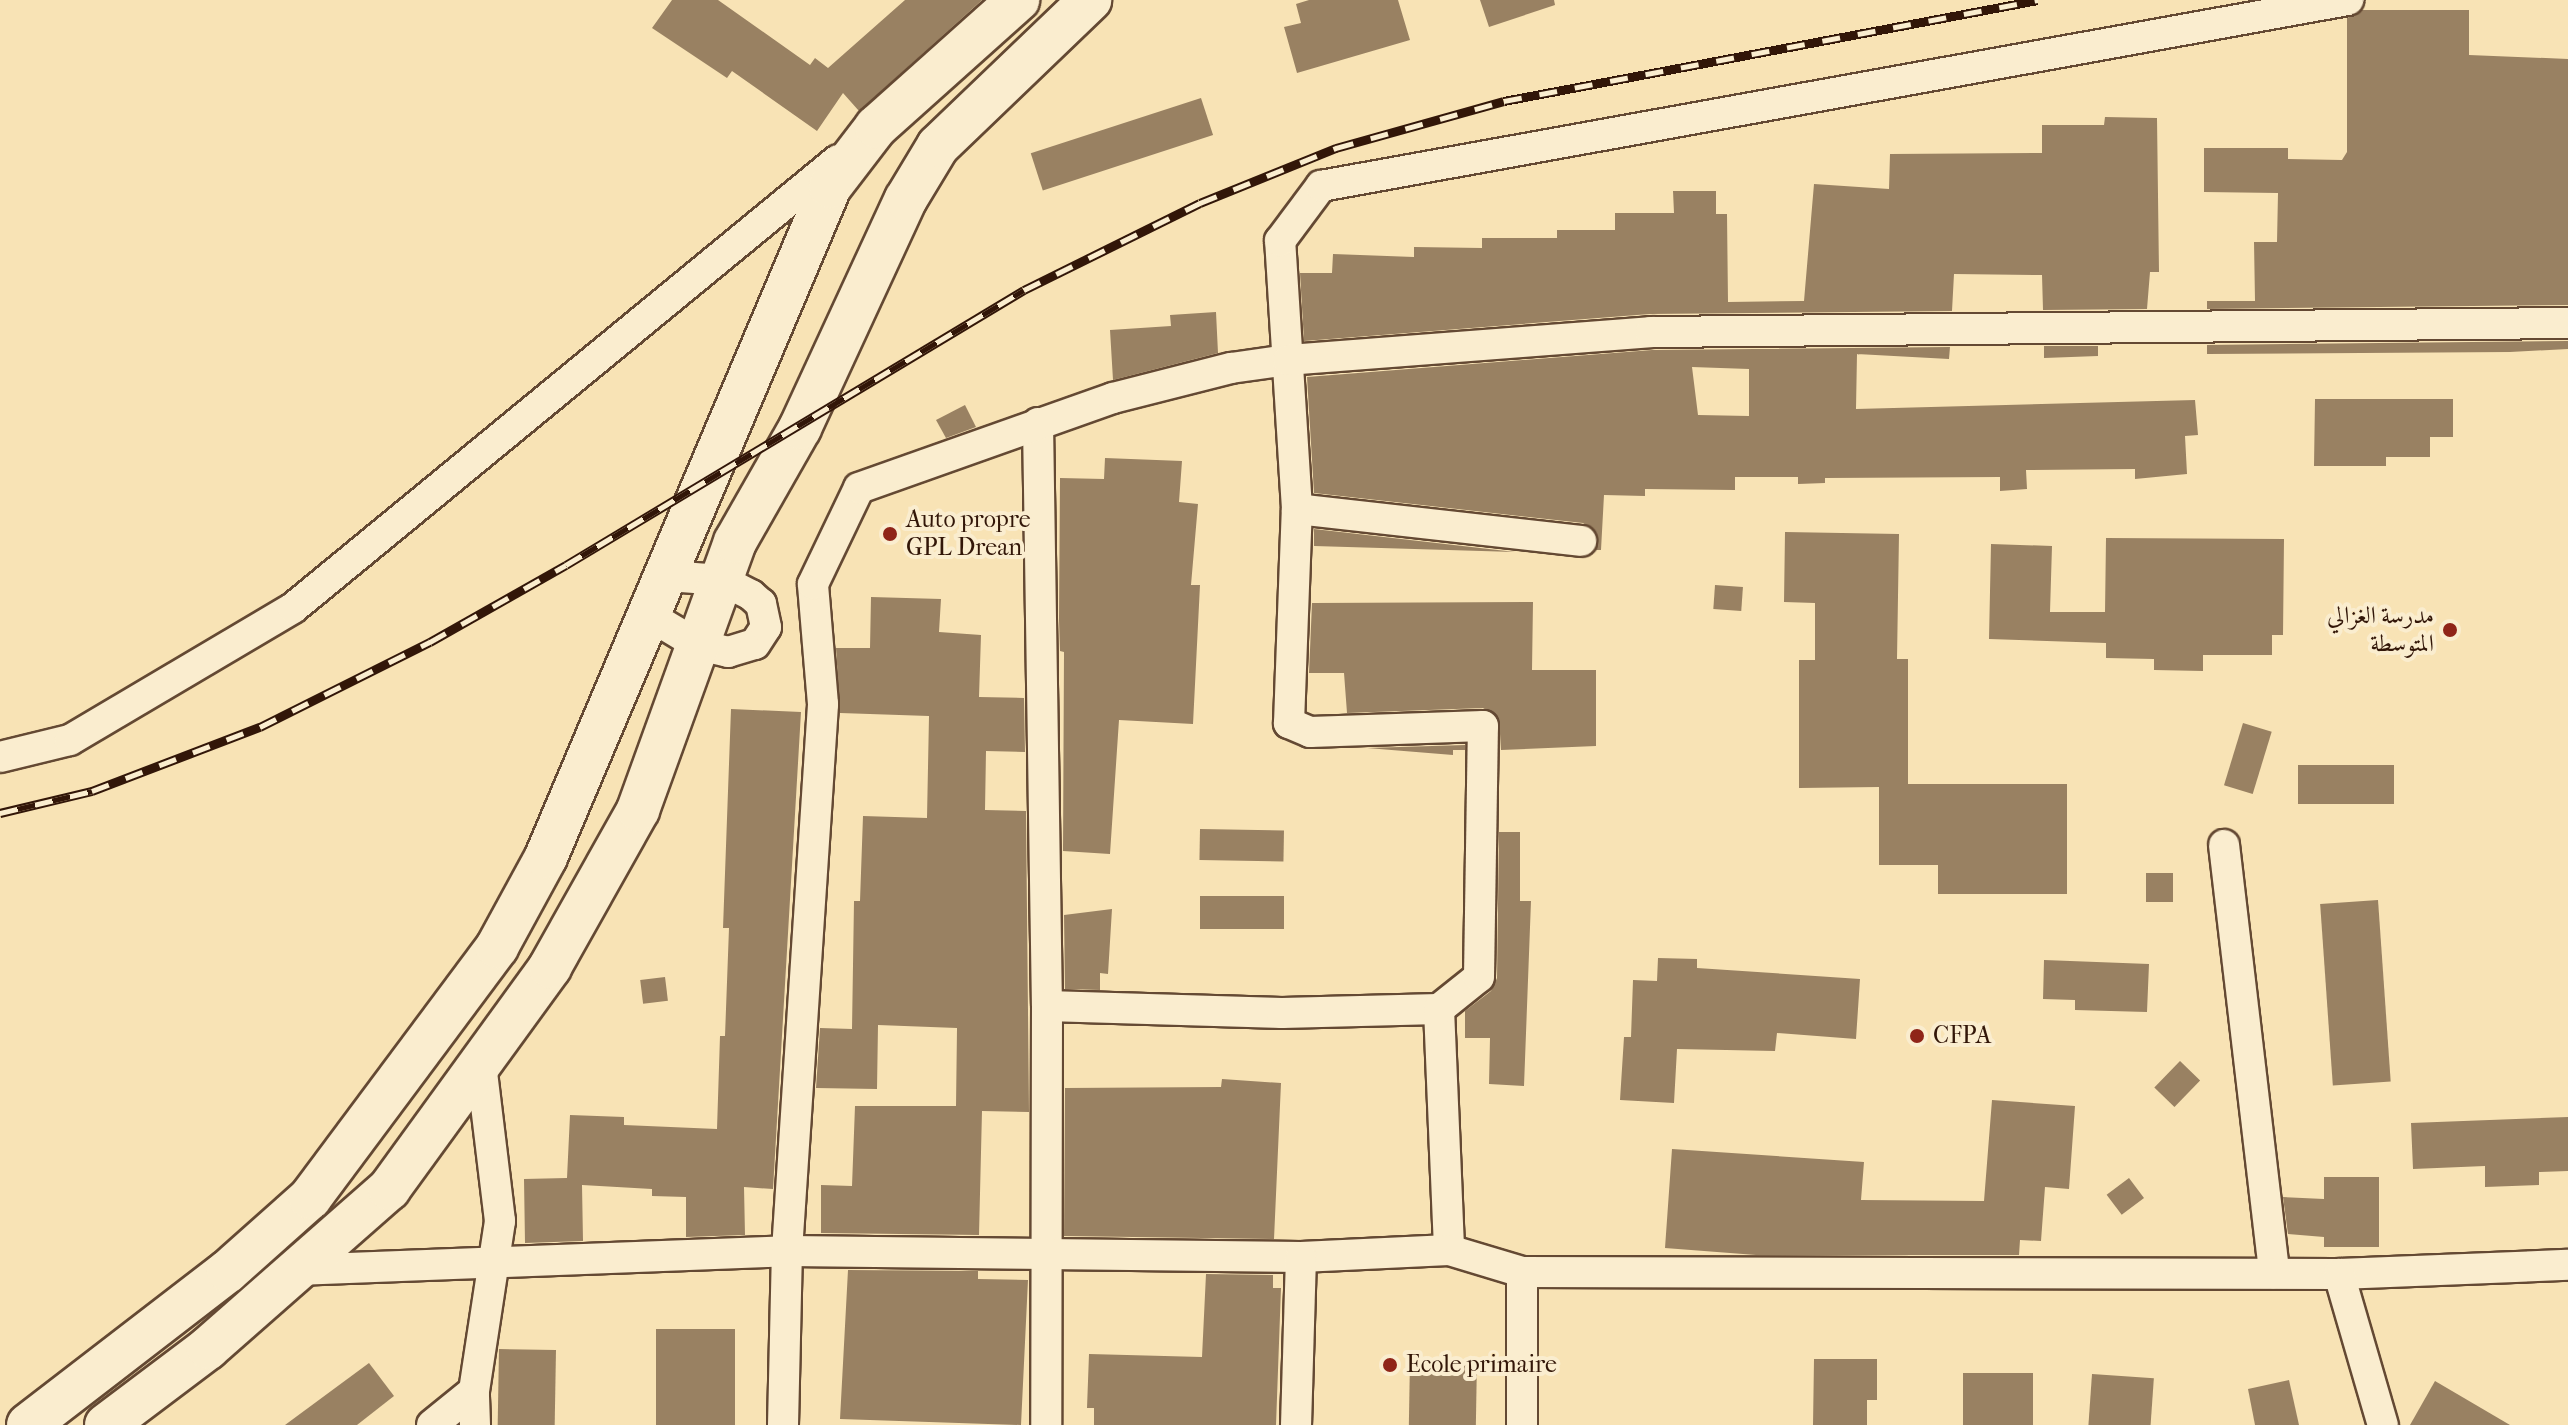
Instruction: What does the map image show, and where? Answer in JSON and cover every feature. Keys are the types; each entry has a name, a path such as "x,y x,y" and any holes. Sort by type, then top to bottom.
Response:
{"main road":[{"path":"28,1425 228,1271 310,1198 410,1071 497,947 546,857 712,474 740,392 830,187 876,127 1018,0"},
{"path":"106,1425 208,1348 389,1189 550,967 638,810 735,542 800,428 906,199 938,146 1090,0"}],"street":[{"path":"1047,1006 1282,1013 1439,1009 1479,977 1483,726 1310,732 1289,723 1297,509 1280,241 1321,186 2348,0"},
{"path":"0,757 70,740 293,608 876,127"},
{"path":"783,1425 787,1251 823,704 813,584 859,488 1038,423 1231,368 1288,360 1651,332 2568,323"},
{"path":"1038,423 1047,1006 1046,1425"},
{"path":"1297,509 1581,541"},
{"path":"650,616 698,645 728,652 755,644 766,627 761,604 721,580 668,576"},
{"path":"766,627 816,623"},
{"path":"2224,845 2274,1273"},
{"path":"1439,1009 1449,1250"},
{"path":"475,1425 474,1391 500,1221 481,1064"},
{"path":"296,1270 787,1251 1301,1257 1449,1250 1522,1272 2339,1274 2568,1265"},
{"path":"1296,1425 1301,1257"},
{"path":"1522,1272 1522,1425"},
{"path":"2339,1274 2383,1425"},
{"path":"432,1425 474,1391"}],"building":[{"path":"672,0 718,0 810,65 815,58 828,68 905,0 982,0 859,111 843,93 817,131 732,71 727,78 652,28"},
{"path":"1309,0 1398,0 1410,40 1297,73 1284,27 1301,23 1296,4"},
{"path":"1480,0 1554,0 1555,5 1489,27"},
{"path":"2362,10 2469,10 2469,55 2568,59 2568,305 2207,309 2207,301 2255,301 2254,242 2277,242 2278,193 2204,192 2204,148 2288,148 2288,159 2342,160 2347,152 2347,18"},
{"path":"1201,98 1213,135 1043,190 1031,153"},
{"path":"2105,117 2157,118 2159,272 2150,272 2147,309 2043,310 2042,275 1954,274 1952,311 1650,314 1304,341 1300,273 1332,273 1333,254 1414,257 1414,247 1482,248 1482,238 1557,238 1557,230 1615,230 1615,213 1674,213 1673,191 1716,191 1716,214 1727,214 1728,302 1804,301 1814,184 1889,189 1890,154 2042,153 2042,125 2104,125"},
{"path":"1216,312 1218,353 1113,380 1110,330 1171,326 1170,315"},
{"path":"2568,341 2568,349 2510,352 2207,354 2207,345"},
{"path":"2044,346 2098,346 2098,356 2044,358"},
{"path":"1950,347 1949,359 1857,354 1856,409 2195,400 2198,435 2185,436 2187,474 2135,479 2135,469 2026,470 2027,489 2000,491 2000,477 1825,478 1825,483 1798,484 1798,477 1735,477 1735,490 1645,489 1645,496 1604,495 1601,550 1596,550 1597,533 1583,523 1314,493 1307,377 1652,350","holes":["1692,367 1749,369 1749,416 1698,415"]},
{"path":"2315,399 2453,399 2453,437 2430,437 2430,457 2386,457 2386,466 2314,466"},
{"path":"965,405 976,427 946,438 936,420"},
{"path":"1105,458 1182,461 1179,502 1198,504 1191,585 1200,585 1193,724 1119,720 1110,854 1063,851 1064,652 1060,651 1059,620 1060,478 1104,479"},
{"path":"1314,529 1515,552 1314,546"},
{"path":"1785,532 1899,534 1897,659 1908,659 1908,784 2067,784 2067,894 1938,894 1938,865 1879,865 1879,787 1799,788 1799,660 1815,660 1815,603 1784,602"},
{"path":"2106,538 2284,539 2283,635 2272,635 2272,655 2203,655 2203,671 2154,670 2154,659 2106,658 2106,643 1989,639 1991,544 2052,546 2050,612 2105,612"},
{"path":"1715,585 1743,587 1741,611 1713,609"},
{"path":"871,597 941,599 939,632 981,635 979,697 1024,698 1025,752 986,751 985,810 1026,811 1029,1112 982,1111 979,1235 821,1233 821,1185 852,1186 855,1106 956,1106 957,1028 878,1025 877,1089 816,1088 820,1028 852,1029 854,901 860,901 863,816 927,818 929,716 840,713 836,648 870,648"},
{"path":"1533,602 1532,670 1596,670 1596,746 1501,750 1499,718 1483,708 1347,713 1344,673 1309,673 1312,603"},
{"path":"731,709 801,712 773,1189 744,1187 745,1235 686,1237 686,1197 652,1196 652,1189 582,1185 583,1241 525,1243 524,1179 567,1178 570,1115 624,1117 624,1125 717,1129 720,1036 725,1036 729,928 723,928"},
{"path":"2243,723 2272,732 2253,794 2224,785"},
{"path":"1465,745 1465,750 1453,750 1453,755 1367,748"},
{"path":"2298,765 2394,765 2394,804 2298,804"},
{"path":"1200,829 1284,830 1283,861 1199,860"},
{"path":"1499,832 1520,832 1520,901 1531,901 1524,1086 1489,1084 1490,1038 1465,1038 1465,1011 1491,991 1497,978"},
{"path":"2146,873 2173,873 2173,902 2146,902"},
{"path":"1200,896 1284,896 1284,929 1200,929"},
{"path":"2378,900 2391,1082 2333,1086 2320,904"},
{"path":"1112,909 1108,974 1100,973 1100,990 1065,989 1064,915"},
{"path":"1658,958 1697,959 1697,968 1860,979 1856,1039 1777,1033 1775,1051 1677,1049 1674,1103 1620,1100 1624,1037 1631,1037 1633,980 1657,981"},
{"path":"2044,960 2149,964 2147,1012 2075,1010 2075,1000 2043,999"},
{"path":"665,977 668,1001 643,1004 640,980"},
{"path":"2180,1061 2200,1080 2174,1107 2154,1088"},
{"path":"1222,1079 1281,1083 1274,1239 1064,1236 1065,1088 1221,1087"},
{"path":"1992,1100 2075,1106 2069,1189 2045,1187 2041,1241 2020,1240 2019,1255 1756,1255 1665,1248 1672,1149 1864,1162 1861,1200 1984,1201"},
{"path":"2568,1117 2568,1171 2539,1172 2539,1185 2485,1187 2485,1166 2413,1169 2411,1123"},
{"path":"2324,1177 2379,1177 2379,1247 2324,1247 2324,1237 2288,1234 2283,1197 2324,1199"},
{"path":"2129,1178 2144,1198 2122,1215 2107,1195"},
{"path":"848,1270 978,1271 978,1279 1028,1280 1021,1425 840,1419"},
{"path":"1206,1274 1273,1275 1273,1288 1281,1288 1276,1425 1094,1425 1094,1408 1087,1408 1089,1354 1202,1357"},
{"path":"656,1329 735,1329 735,1425 656,1425"},
{"path":"499,1349 556,1350 555,1425 498,1425"},
{"path":"1410,1359 1477,1360 1476,1425 1409,1425"},
{"path":"1814,1359 1877,1359 1877,1400 1867,1400 1867,1425 1813,1425"},
{"path":"369,1363 394,1396 357,1425 285,1425"},
{"path":"1963,1373 2033,1373 2033,1425 1963,1425"},
{"path":"2092,1374 2154,1378 2151,1425 2088,1425"},
{"path":"2289,1380 2299,1425 2255,1425 2248,1389"},
{"path":"2435,1381 2510,1425 2410,1425"}],"railway":[{"path":"0,813 92,791 260,727 430,642 566,565 1024,290 1200,203 1336,148 1504,101 2038,0"}],"place":[{"name":"Auto propre GPL Drean","path":"890,534"},
{"name":"مدرسة الغزالي المتوسطة","path":"2450,630"},
{"name":"CFPA","path":"1917,1036"},
{"name":"Ecole primaire","path":"1390,1365"}]}
